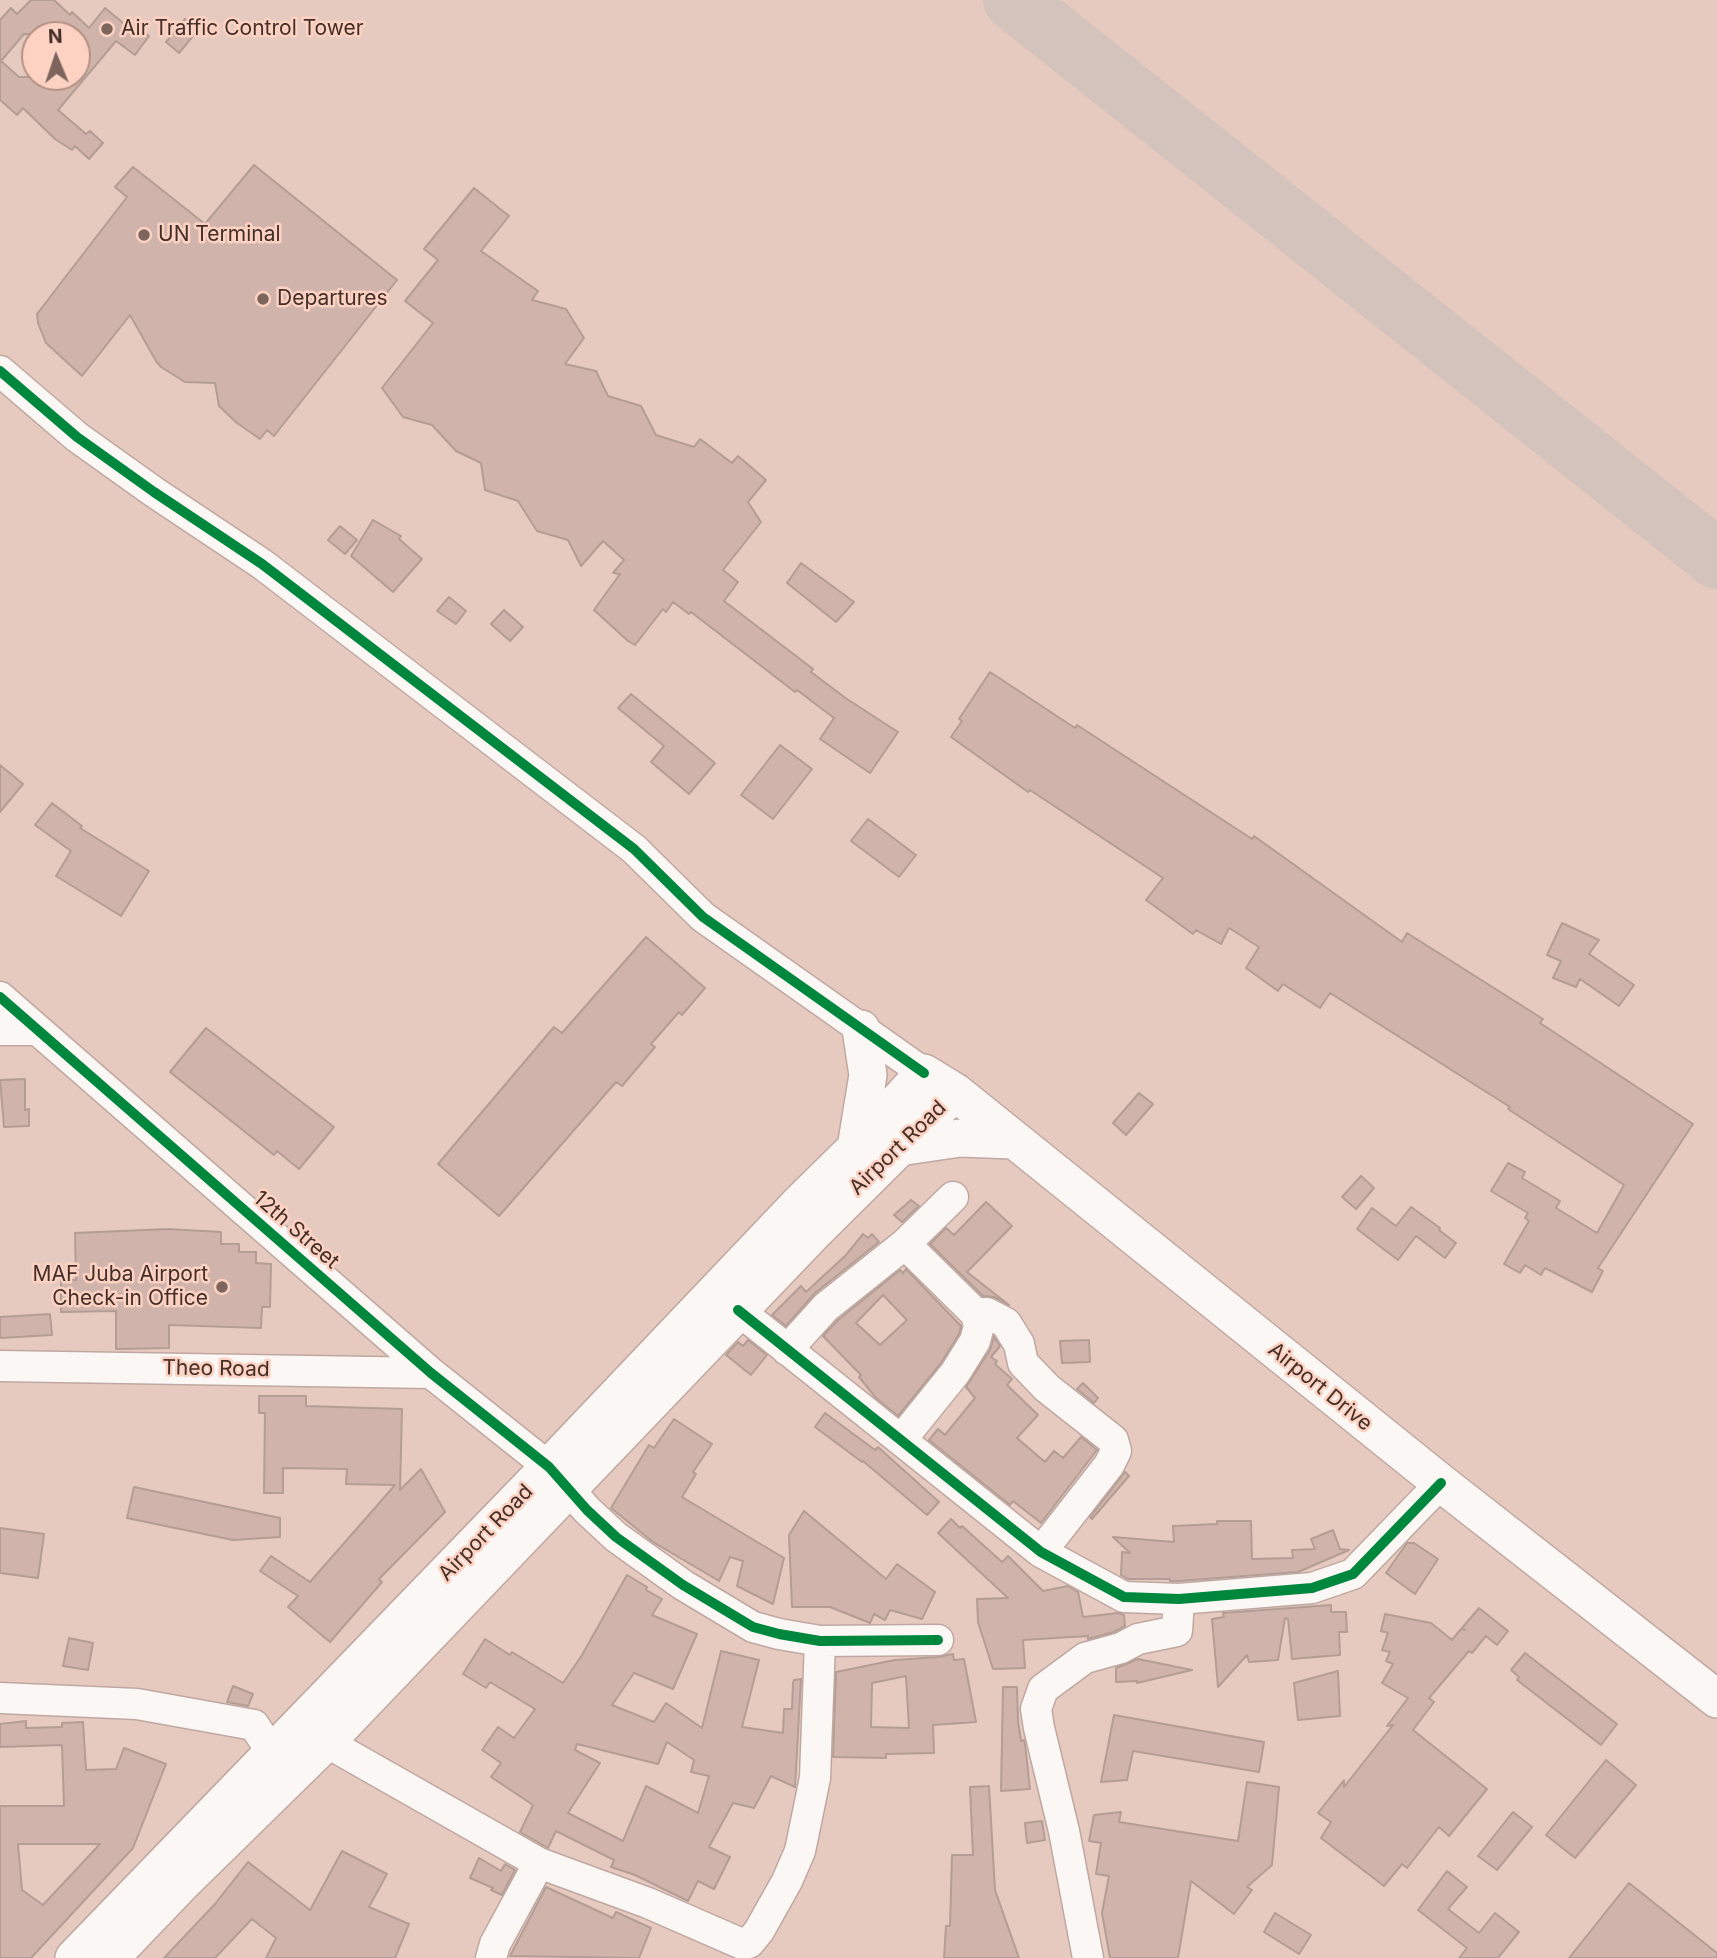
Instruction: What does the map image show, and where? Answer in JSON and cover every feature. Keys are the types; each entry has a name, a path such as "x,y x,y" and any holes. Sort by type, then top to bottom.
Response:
{"main road":[{"path":"856,1149 868,1075 861,1028"},
{"name":"Airport Drive","path":"924,1073 956,1092 1440,1483 1717,1699"},
{"name":"Airport Road","path":"110,1958 184,1881 326,1742 800,1203 856,1149 924,1073"},
{"name":"Airport Road","path":"74,1958 273,1754 559,1478 738,1310 956,1092"},
{"path":"900,1147 960,1138 1014,1140"}],"street":[{"path":"0,371 77,437 153,492 262,564 635,849 703,917 924,1073"},
{"name":"12th Street","path":"0,997 431,1373 559,1478 616,1537 683,1586 753,1627 779,1634 820,1641 938,1640"},
{"path":"0,1030 37,1030"},
{"path":"788,1350 826,1307 905,1244 953,1197"},
{"path":"901,1440 955,1373 975,1341 979,1326 976,1314 905,1244"},
{"path":"738,1310 1041,1552 1124,1597 1179,1599 1312,1588 1353,1574 1440,1483"},
{"path":"976,1314 987,1313 1006,1323 1019,1344 1024,1363 1048,1388 1113,1440 1116,1451 1110,1465 1041,1552"},
{"name":"Theo Road","path":"0,1366 431,1373"},
{"path":"1088,1958 1064,1831 1036,1709 1043,1689 1085,1658 1121,1648 1138,1639 1177,1631 1179,1599"},
{"path":"326,1742 539,1863 648,1903 742,1944 754,1940 787,1881 800,1851 815,1778 820,1641"},
{"path":"0,1698 137,1704 254,1725 273,1754"},
{"path":"491,1958 495,1944 539,1863"}],"building":[{"path":"31,0 54,0 70,15 72,12 82,21 21,21 21,38 1,61 21,77 21,91 74,91 58,110 86,134 90,131 103,143 89,159 75,146 72,150 55,139 23,108 17,115 0,100 0,20 11,8 17,14"},
{"path":"105,8 128,27 131,23 149,36 135,55 116,41 91,71 91,26"},
{"path":"185,19 198,30 179,53 166,42"},
{"name":"Departures","path":"254,165 397,280 274,436 267,430 260,439 219,406 215,383 185,382 161,367 130,315 82,376 46,343 37,314 127,197 115,187 133,167 205,224"},
{"path":"474,188 509,216 481,251 538,291 532,300 566,309 584,338 565,364 596,371 608,396 641,406 656,435 694,447 700,439 732,463 738,456 766,480 748,502 761,522 723,570 738,582 724,601 813,669 811,672 898,732 870,773 820,739 834,718 797,690 795,692 691,612 689,614 673,602 666,612 663,609 635,645 628,641 594,610 620,574 613,573 624,560 603,541 581,566 568,540 537,531 518,501 485,490 481,463 456,451 432,425 403,417 382,388 433,323 405,301 438,260 424,249"},
{"path":"373,520 401,536 399,539 422,559 393,592 351,556"},
{"path":"340,526 357,540 345,554 328,540"},
{"path":"801,563 854,602 836,622 787,583"},
{"path":"449,597 466,611 456,624 437,611"},
{"path":"504,610 523,627 510,641 491,624"},
{"path":"990,672 1252,839 1254,836 1402,942 1407,933 1543,1019 1540,1023 1693,1124 1598,1268 1603,1271 1592,1292 1545,1268 1541,1275 1525,1265 1520,1273 1504,1264 1529,1221 1525,1218 1528,1213 1491,1191 1508,1163 1525,1172 1522,1178 1560,1201 1556,1208 1597,1233 1624,1185 1508,1109 1510,1107 1330,993 1320,1008 1283,984 1278,991 1246,968 1259,947 1229,928 1221,944 1196,930 1193,934 1146,900 1163,878 1030,790 1028,792 951,737 962,721 959,719"},
{"path":"631,694 715,763 689,794 651,762 664,746 618,708"},
{"path":"780,745 812,769 773,819 741,795"},
{"path":"0,765 23,784 0,812"},
{"path":"52,803 82,826 80,828 149,871 121,916 56,876 71,851 35,825"},
{"path":"868,819 916,855 899,877 851,841"},
{"path":"1562,923 1599,940 1589,954 1634,985 1619,1006 1580,979 1576,987 1553,978 1561,961 1547,955"},
{"path":"646,937 705,988 682,1015 679,1012 651,1044 655,1047 622,1086 616,1082 499,1216 438,1164 554,1027 562,1033"},
{"path":"206,1028 334,1127 299,1169 277,1151 274,1155 170,1072"},
{"path":"25,1079 25,1110 29,1109 29,1126 4,1127 0,1080"},
{"path":"1139,1093 1153,1104 1126,1135 1113,1123"},
{"path":"1361,1176 1374,1188 1356,1209 1342,1197"},
{"path":"911,1200 919,1206 902,1222 894,1215"},
{"path":"986,1202 1012,1226 967,1272 1009,1305 994,1297 983,1296 930,1244 946,1228 954,1235"},
{"path":"1411,1207 1456,1243 1445,1258 1416,1236 1398,1260 1357,1229 1372,1208 1396,1226"},
{"path":"168,1229 221,1232 221,1244 239,1244 239,1252 256,1252 256,1263 271,1264 270,1307 262,1307 261,1328 169,1325 169,1348 116,1349 116,1311 61,1312 61,1280 76,1280 75,1233"},
{"path":"863,1234 868,1238 872,1234 879,1242 815,1293 786,1326 772,1315 801,1286 806,1292 846,1255"},
{"path":"906,1269 961,1326 941,1363 898,1416 876,1398 859,1377 861,1375 823,1336 838,1320 900,1270 903,1273","holes":["883,1295 907,1320 880,1345 856,1323"]},
{"path":"50,1314 52,1335 0,1338 0,1317"},
{"path":"994,1337 1000,1346 991,1357 1012,1379 1007,1385 1038,1415 1017,1438 1045,1462 1054,1451 1063,1458 1081,1437 1097,1450 1041,1523 1013,1501 1010,1505 929,1440 938,1429 945,1435 975,1398 966,1387 990,1350"},
{"path":"748,1340 767,1355 751,1375 726,1355 738,1342 743,1346"},
{"path":"1089,1340 1090,1362 1062,1363 1060,1341"},
{"path":"1083,1383 1098,1398 1094,1403 1077,1389"},
{"path":"259,1396 306,1396 306,1406 402,1409 400,1490 421,1469 445,1512 379,1579 382,1582 330,1642 288,1607 298,1596 260,1571 271,1556 310,1582 395,1485 346,1484 347,1469 283,1468 283,1493 264,1493 265,1413 259,1413"},
{"path":"825,1413 875,1450 878,1447 939,1502 927,1515 863,1461 815,1427"},
{"path":"674,1419 712,1444 693,1472 696,1474 682,1497 784,1558 773,1604 737,1586 743,1561 730,1557 719,1581 653,1542 611,1508 649,1445 654,1448"},
{"path":"1125,1472 1129,1476 1092,1519 1090,1517"},
{"path":"134,1487 280,1518 280,1537 233,1540 127,1518"},
{"path":"804,1511 886,1579 897,1564 935,1592 922,1619 890,1610 885,1620 874,1614 870,1623 830,1607 792,1607 789,1535"},
{"path":"951,1519 1002,1562 1008,1556 1043,1591 1068,1586 1078,1592 1083,1617 1118,1613 1124,1615 1125,1626 1088,1639 1088,1636 1023,1640 1025,1668 993,1669 978,1622 977,1599 1008,1598 938,1533"},
{"path":"1217,1521 1251,1521 1252,1559 1293,1558 1292,1550 1315,1549 1311,1539 1333,1530 1340,1549 1349,1550 1298,1572 1179,1581 1128,1579 1121,1575 1122,1552 1130,1553 1113,1537 1174,1542 1173,1526 1217,1524"},
{"path":"0,1528 44,1534 38,1578 0,1573"},
{"path":"1407,1543 1414,1543 1438,1559 1415,1594 1386,1573"},
{"path":"627,1575 662,1599 652,1615 697,1634 673,1689 634,1673 612,1705 654,1722 666,1703 702,1728 721,1651 759,1660 742,1727 783,1733 784,1709 792,1709 793,1683 794,1680 801,1679 795,1787 771,1776 754,1808 733,1803 709,1847 730,1857 714,1889 698,1881 688,1901 635,1875 611,1867 614,1860 556,1831 548,1848 520,1832 533,1805 491,1777 501,1763 482,1750 498,1727 514,1738 535,1709 490,1682 486,1688 463,1674 485,1639 563,1683","holes":["667,1742 694,1760 691,1772 709,1776 698,1813 646,1786 623,1841 568,1813 600,1763 575,1750 577,1744 658,1764"]},
{"path":"1331,1605 1331,1612 1346,1612 1347,1632 1339,1632 1340,1655 1292,1659 1288,1619 1285,1618 1278,1660 1249,1662 1247,1655 1218,1687 1212,1619 1224,1617 1223,1613"},
{"path":"1479,1608 1508,1631 1497,1645 1486,1636 1472,1653 1469,1651 1429,1698 1434,1702 1413,1730 1487,1789 1449,1836 1439,1827 1407,1868 1402,1864 1384,1886 1321,1838 1331,1822 1318,1813 1344,1780 1344,1787 1393,1725 1387,1726 1408,1698 1382,1683 1393,1664 1386,1661 1390,1652 1382,1650 1388,1633 1381,1631 1385,1614 1431,1623 1452,1640 1461,1629 1465,1630 1462,1628"},
{"path":"69,1638 93,1643 88,1670 63,1666"},
{"path":"1525,1653 1617,1724 1601,1745 1517,1680 1519,1677 1511,1670"},
{"path":"953,1654 954,1660 964,1659 976,1722 933,1725 934,1753 886,1754 886,1758 833,1757 836,1672 895,1660","holes":["906,1676 909,1728 871,1727 872,1683"]},
{"path":"1138,1659 1192,1670 1137,1683 1116,1682 1116,1668"},
{"path":"1338,1671 1340,1716 1298,1720 1294,1683"},
{"path":"233,1686 253,1694 248,1706 227,1702"},
{"path":"1003,1687 1017,1687 1018,1721 1021,1741 1024,1740 1025,1744 1030,1789 1001,1791"},
{"path":"1114,1715 1264,1742 1259,1772 1133,1751 1127,1780 1101,1782"},
{"path":"26,1721 26,1728 62,1727 62,1723 83,1722 86,1770 116,1769 124,1748 166,1764 133,1848 31,1958 0,1958 0,1806 64,1806 62,1745 0,1747 0,1724","holes":["18,1844 100,1844 43,1905 22,1890"]},
{"path":"1606,1760 1636,1785 1575,1858 1546,1835"},
{"path":"1247,1782 1279,1787 1272,1865 1247,1887 1252,1890 1234,1914 1191,1881 1178,1958 1110,1958 1102,1913 1109,1876 1096,1874 1101,1843 1089,1841 1094,1815 1121,1812 1119,1822 1238,1841"},
{"path":"989,1786 995,1890 1019,1958 944,1958 946,1926 950,1926 952,1855 973,1855 970,1787"},
{"path":"1513,1812 1532,1827 1497,1870 1478,1856"},
{"path":"1042,1821 1045,1840 1027,1843 1025,1823"},
{"path":"342,1851 387,1874 369,1907 409,1924 395,1958 266,1958 276,1938 252,1919 215,1958 164,1958 215,1904 248,1862 310,1910"},
{"path":"479,1858 501,1871 505,1864 515,1870 502,1895 470,1878"},
{"path":"1447,1871 1467,1887 1448,1909 1479,1933 1495,1913 1519,1932 1498,1958 1459,1958 1467,1948 1418,1910"},
{"path":"1629,1883 1717,1953 1717,1958 1569,1958"},
{"path":"546,1887 613,1918 616,1912 651,1928 639,1958 510,1956"},
{"path":"1275,1913 1311,1935 1299,1954 1264,1932"}],"taxiway":[{"path":"1013,0 1717,559"}],"cycle path":[{"path":"0,371 77,437 262,564 634,849 703,917 924,1073"},
{"path":"0,997 431,1373 549,1467 587,1510 616,1537 683,1585 753,1627 779,1634 820,1641 938,1640"},
{"path":"738,1310 1041,1552 1124,1597 1179,1599 1312,1588 1353,1574 1441,1483"}],"place":[{"name":"Air Traffic Control Tower","path":"107,29"},
{"name":"UN Terminal","path":"144,235"},
{"name":"Departures","path":"263,299"},
{"name":"MAF Juba Airport Check-in Office","path":"222,1287"}]}
